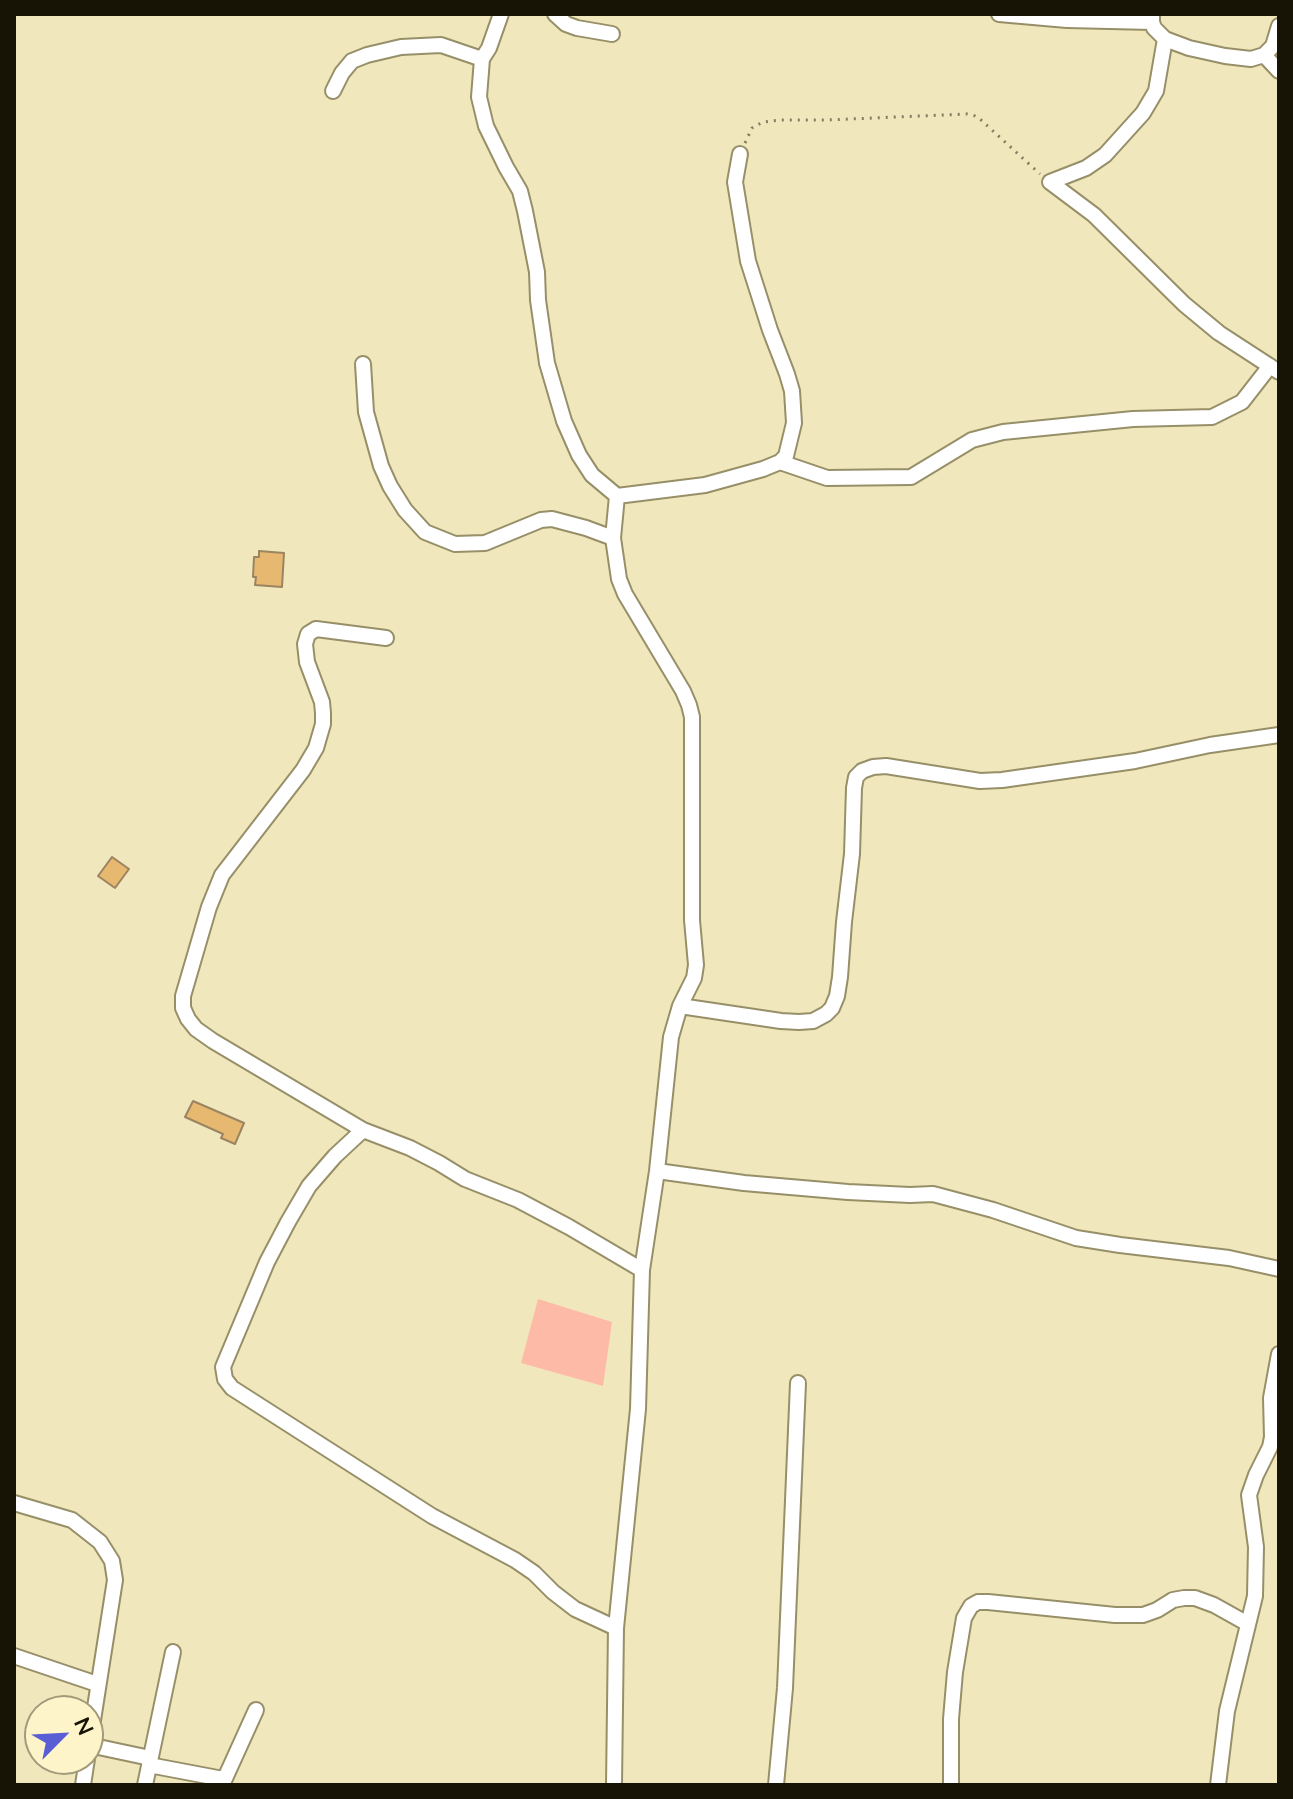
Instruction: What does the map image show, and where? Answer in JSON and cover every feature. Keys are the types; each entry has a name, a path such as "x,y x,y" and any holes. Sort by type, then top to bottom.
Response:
{"street":[{"path":"501,14 482,59 479,97 486,126 520,191 537,272 547,363 564,421 592,475 617,496 705,485 763,469 780,462 789,448 794,423 792,391 748,261 735,182 740,154"},
{"path":"555,14 566,24 577,28 612,34"},
{"path":"999,14 1080,20 1152,18 1154,28 1165,39 1189,48 1251,59 1264,55 1273,46 1279,26"},
{"path":"1050,182 1086,168 1105,155 1143,113 1156,91 1165,39"},
{"path":"333,91 352,61 401,47 441,45 482,59"},
{"path":"1264,55 1279,71"},
{"path":"780,462 827,478 911,477 972,440 1003,432 1133,419 1212,417 1242,402 1275,369 1195,314 1094,215 1050,182"},
{"path":"363,364 366,412 381,466 405,510 425,532 455,544 485,543 541,520 552,519 613,538"},
{"path":"614,1785 616,1628 638,1409 642,1270 657,1171 671,1037 696,965 692,920 692,717 683,691 619,579 613,538 617,496"},
{"path":"386,638 316,629 308,634 305,644 307,662 323,713 316,748 303,770 222,875 209,907 183,996 183,1008 196,1029 213,1041 363,1130 420,1153 465,1179 518,1200 642,1270"},
{"path":"680,1006 799,1022 813,1021 832,1008 840,977 852,854 854,788 856,777 862,771 886,766 980,781 1002,780 1135,761 1210,745 1279,735"},
{"path":"363,1130 309,1186 288,1222 267,1262 223,1367 225,1379 232,1388 432,1516 515,1560 575,1609 616,1628"},
{"path":"657,1171 833,1191 933,1194 1076,1238 1229,1258 1279,1269"},
{"path":"1218,1785 1227,1711 1255,1596 1256,1547 1249,1495 1256,1475 1275,1448 1271,1398 1279,1354"},
{"path":"776,1785 785,1688 798,1383"},
{"path":"14,1503 72,1520 100,1542 112,1561 115,1580 96,1695"},
{"path":"951,1785 955,1672 964,1618 971,1606 978,1602 1143,1615 1173,1600 1195,1598 1248,1624"},
{"path":"145,1785 173,1652"},
{"path":"14,1656 97,1684"},
{"path":"104,1749 222,1782 256,1710"}],"path":[{"path":"740,154 752,128 763,122 967,114 981,120 1050,182"}],"shaded area":[{"path":"538,1299 612,1322 603,1386 521,1363"}],"building":[{"path":"259,551 284,553 282,587 255,585 254,557 259,557"},
{"path":"112,857 129,869 115,888 98,876"},
{"path":"193,1101 244,1123 235,1144 221,1138 223,1134 185,1117"}]}
